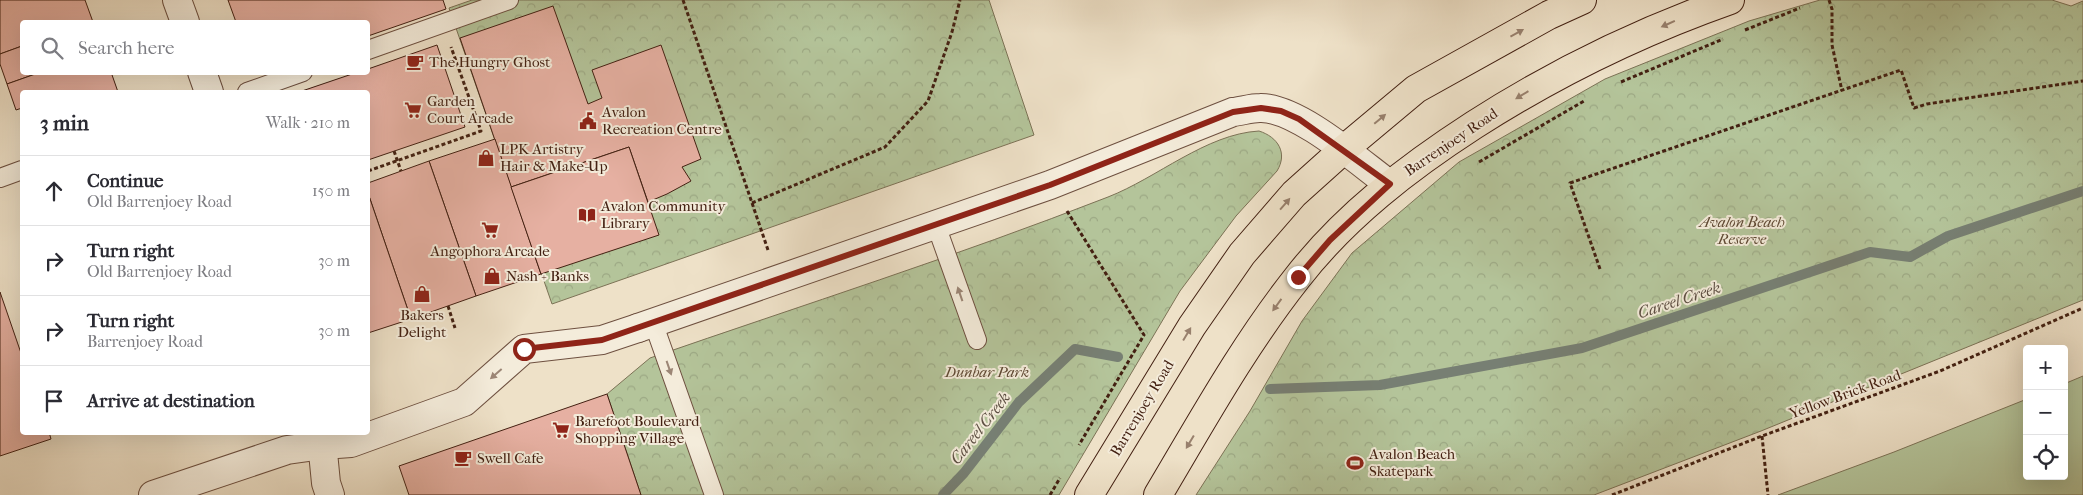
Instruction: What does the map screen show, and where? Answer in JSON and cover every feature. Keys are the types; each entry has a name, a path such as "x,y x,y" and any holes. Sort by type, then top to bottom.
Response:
{"main road":[{"name":"Barrenjoey Road","path":"1089,495 1192,326 1242,254 1294,194 1416,89 1549,15 1582,0"},
{"name":"Barrenjoey Road","path":"1158,495 1244,352 1298,277 1330,240 1390,184 1434,151 1525,93 1577,65 1690,14 1730,0"}],"street":[{"path":"177,0 184,20"},
{"path":"203,75 208,90"},
{"path":"153,495 322,439 352,443 464,402 524,349 602,340 1050,185 1233,112 1261,108 1281,111 1299,119 1390,184"},
{"path":"322,439 326,484 330,495"}],"lane":[{"path":"370,49 510,0"},
{"path":"253,90 295,75"},
{"path":"0,178 20,171"},
{"path":"936,225 977,340"},
{"path":"645,325 714,495"}],"path":[{"path":"682,0 778,279"},
{"path":"752,203 885,147 928,101 952,32 960,0"},
{"path":"1830,0 1832,9 1832,45 1842,91"},
{"path":"1739,32 1800,8"},
{"path":"370,170 481,131 443,23"},
{"path":"1616,84 1730,36"},
{"path":"1600,270 1570,183 1901,70 1914,108 1927,104 2083,81"},
{"path":"1476,164 1590,97"},
{"path":"394,151 401,171"},
{"path":"1050,185 1144,335 1075,453"},
{"path":"448,306 455,328"},
{"name":"Yellow Brick Road","path":"1612,495 1762,436 1940,371 2083,308"},
{"path":"1762,436 1768,495"},
{"path":"1050,495 1065,470"}],"green space":[{"path":"472,0 989,0 1034,135 552,304 449,8"},
{"name":"Avalon Beach Reserve","path":"1820,0 2052,0 2071,6 2083,1 2083,300 1761,431 1594,495 1196,495 1250,411 1302,321 1352,253 1459,162 1605,79 1749,21"},
{"name":"Dunbar Park","path":"1259,131 1271,137 1279,146 1282,158 1277,171 1236,216 1180,291 1059,495 641,495 607,394 650,358 1051,219 1126,189 1201,148 1239,134"},
{"path":"2083,376 2083,495 1778,495 1894,452 2023,401 2023,480 2068,480 2068,382"}],"building":[{"path":"0,0 85,0 92,20 20,20 20,47 0,54"},
{"path":"228,0 443,0 446,9 370,35 370,20 235,20"},
{"name":"Avalon Recreation Centre","path":"553,6 588,104 602,98 592,70 661,45 701,159 682,167 691,181 648,202 629,147 511,187 460,38"},
{"name":"Garden Court Arcade","path":"437,45 465,127 370,159 370,90 305,90 349,75 370,75 370,68"},
{"path":"20,47 20,75 32,75 7,84 0,64 0,54"},
{"path":"32,75 112,75 117,90 20,90 20,109 16,110 7,84"},
{"name":"Angophora Arcade","path":"495,139 541,274 476,296 429,161"},
{"name":"Avalon Community Library","path":"629,147 659,235 541,274 511,187"},
{"path":"429,161 476,296 411,319 370,199 370,182"},
{"path":"370,199 411,319 370,332"},
{"path":"0,292 20,350 20,435 50,435 51,439 0,456"},
{"name":"Barefoot Boulevard Shopping Village","path":"607,394 641,495 409,495 399,466"}],"waterway":[{"name":"Careel Creek","path":"1270,389 1380,385 1582,348 1870,252 1910,257 1948,236 2083,191"},
{"name":"Careel Creek","path":"943,495 964,473 1019,402 1075,349 1118,357"}],"place":[{"name":"The Hungry Ghost","path":"415,62"},
{"name":"Garden Court Arcade","path":"413,110"},
{"name":"Avalon Recreation Centre","path":"588,121"},
{"name":"LPK Artistry Hair & Make-Up","path":"486,158"},
{"name":"Avalon Community Library","path":"587,215"},
{"name":"Angophora Arcade","path":"490,230"},
{"name":"Nash + Banks","path":"492,276"},
{"name":"Bakers Delight","path":"422,294"},
{"name":"Barefoot Boulevard Shopping Village","path":"561,430"},
{"name":"Swell Cafe","path":"463,458"},
{"name":"Avalon Beach Skatepark","path":"1355,463"}],"route":[{"path":"524,349 602,340 1050,185 1233,112 1261,108 1281,111 1299,119 1390,184 1330,240 1298,277"}]}
